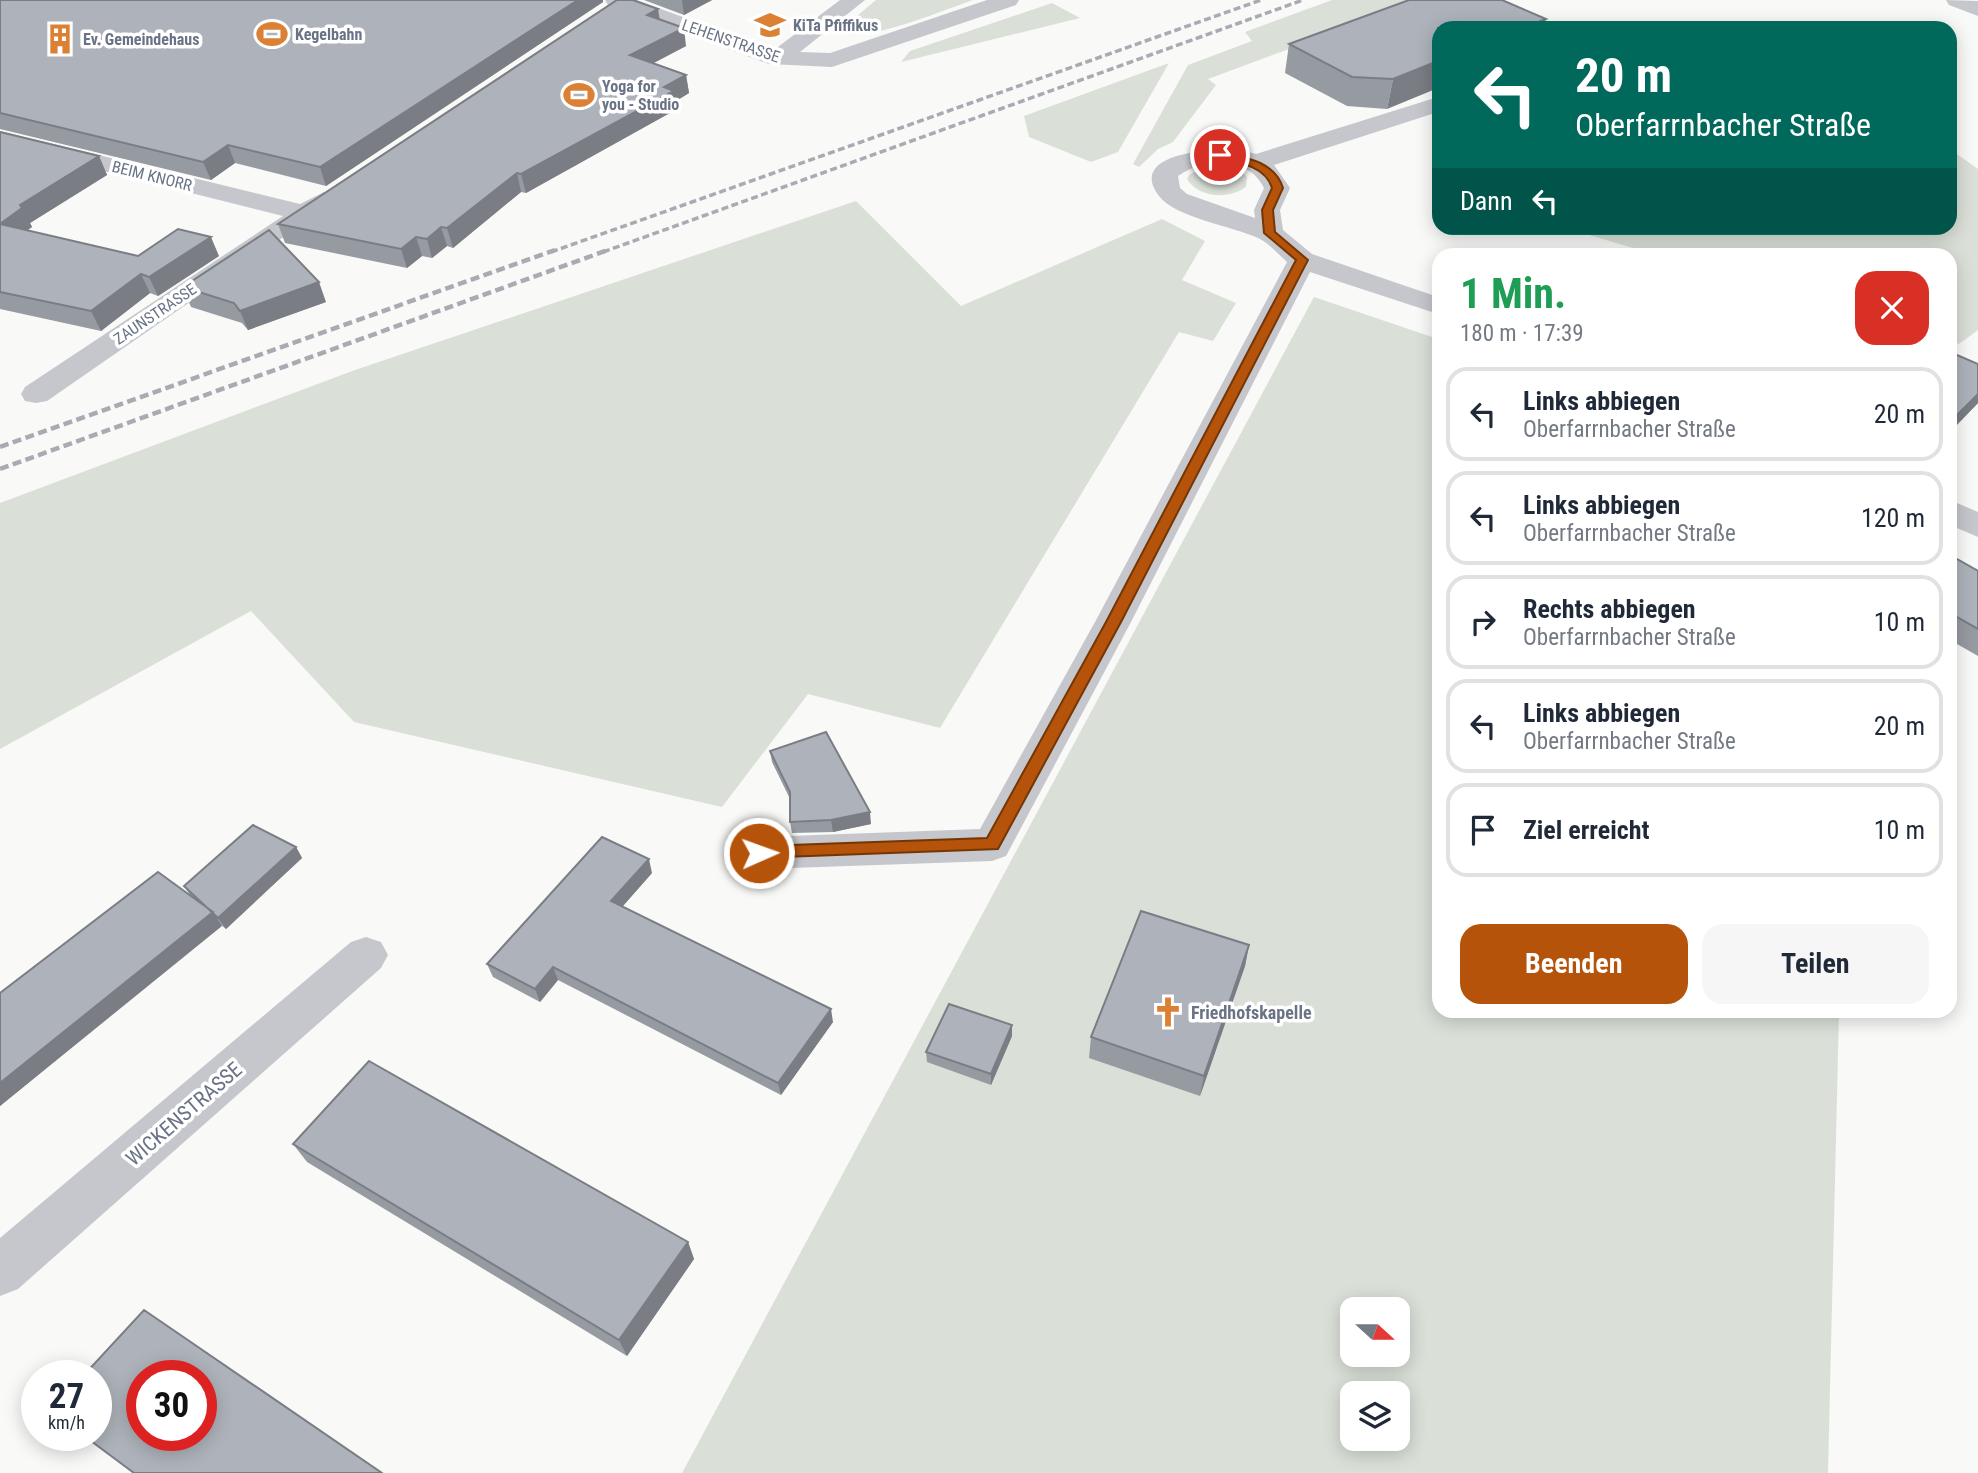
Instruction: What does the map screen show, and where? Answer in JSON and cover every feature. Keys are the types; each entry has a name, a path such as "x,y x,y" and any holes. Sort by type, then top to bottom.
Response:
{"street":[{"path":"777,59 854,0"},
{"name":"LEHENSTRASSE","path":"613,7 777,59 807,62 832,60 1008,0"},
{"path":"1958,0 1978,9"},
{"path":"1254,163 1432,106"},
{"name":"BEIM KNORR","path":"0,138 304,213"},
{"path":"1270,233 1267,210 1277,188 1267,170 1254,163 1220,155 1186,160 1166,173 1164,182 1168,192 1178,200 1270,233 1302,260 1432,304"},
{"name":"ZAUNSTRASSE","path":"36,394 348,184"},
{"path":"759,853 992,845 1114,622 1302,260"},
{"path":"1957,515 1978,526"},
{"name":"WICKENSTRASSE","path":"0,1271 366,955"}],"shaded area":[{"path":"876,0 973,0 884,30 865,34 839,31"},
{"path":"1332,0 1422,0 1208,79 1216,85 1173,142 1158,149 1139,167 1133,164 1188,65 1252,41 1245,32"},
{"path":"1052,3 1080,18 901,62 910,51"},
{"path":"1169,63 1118,152 1091,162 1029,137 1024,116"},
{"path":"1957,154 1978,169 1978,330 1957,343 1957,248 1633,248 1589,235 1957,235"},
{"path":"1208,165 1239,170 1247,177 1246,187 1232,194 1215,195 1192,186 1187,179 1189,175"},
{"path":"856,201 961,306 1162,219 1205,241 1182,280 1236,303 1213,341 1179,332 940,728 808,694 722,807 354,722 251,611 0,749 0,503 355,370"},
{"path":"1314,297 1432,337 1432,1018 1839,1018 1828,1473 682,1473"}],"building":[{"path":"0,0 578,0 320,167 228,145 203,162 0,113"},
{"path":"617,0 633,0 658,9 647,15 684,28 630,55 686,75 664,87 674,91 521,174 517,173 447,228 441,227 427,239 416,237 401,249 278,224"},
{"path":"1409,0 1502,0 1546,19 1432,21 1432,63 1393,79 1352,77 1289,44"},
{"path":"0,132 99,156 20,205 22,208 0,224"},
{"path":"0,224 138,256 178,229 211,237 149,277 141,274 91,311 0,292"},
{"path":"269,230 319,282 240,311 234,303 183,287"},
{"path":"1957,355 1978,364 1978,394 1957,415"},
{"path":"1957,559 1978,571 1978,629 1957,617"},
{"path":"826,732 870,812 831,820 790,822 790,792 770,751"},
{"path":"253,825 296,847 218,918 184,886"},
{"path":"602,837 649,859 611,901 831,1009 778,1083 553,967 535,989 487,964"},
{"path":"158,872 213,912 0,1083 0,993"},
{"name":"Friedhofskapelle","path":"1141,911 1249,945 1204,1076 1091,1037"},
{"path":"949,1004 1012,1025 991,1074 926,1052"},
{"path":"369,1061 688,1242 619,1340 293,1144"},
{"path":"144,1310 382,1473 134,1473 104,1451 112,1451 112,1360 98,1360"}],"railway":[{"path":"551,252 1261,0"},
{"path":"603,252 1303,0"},
{"path":"0,447 555,250"},
{"path":"0,469 608,250"}],"place":[{"name":"KiTa Pfiffikus","path":"770,25"},
{"name":"Kegelbahn","path":"272,34"},
{"name":"Ev. Gemeindehaus","path":"60,39"},
{"name":"Yoga for you - Studio","path":"579,95"},
{"name":"Friedhofskapelle","path":"1168,1012"}],"route":[{"path":"759,853 992,845 1114,622 1302,260 1270,233 1267,210 1277,188 1275,178 1254,163 1220,155"}]}
